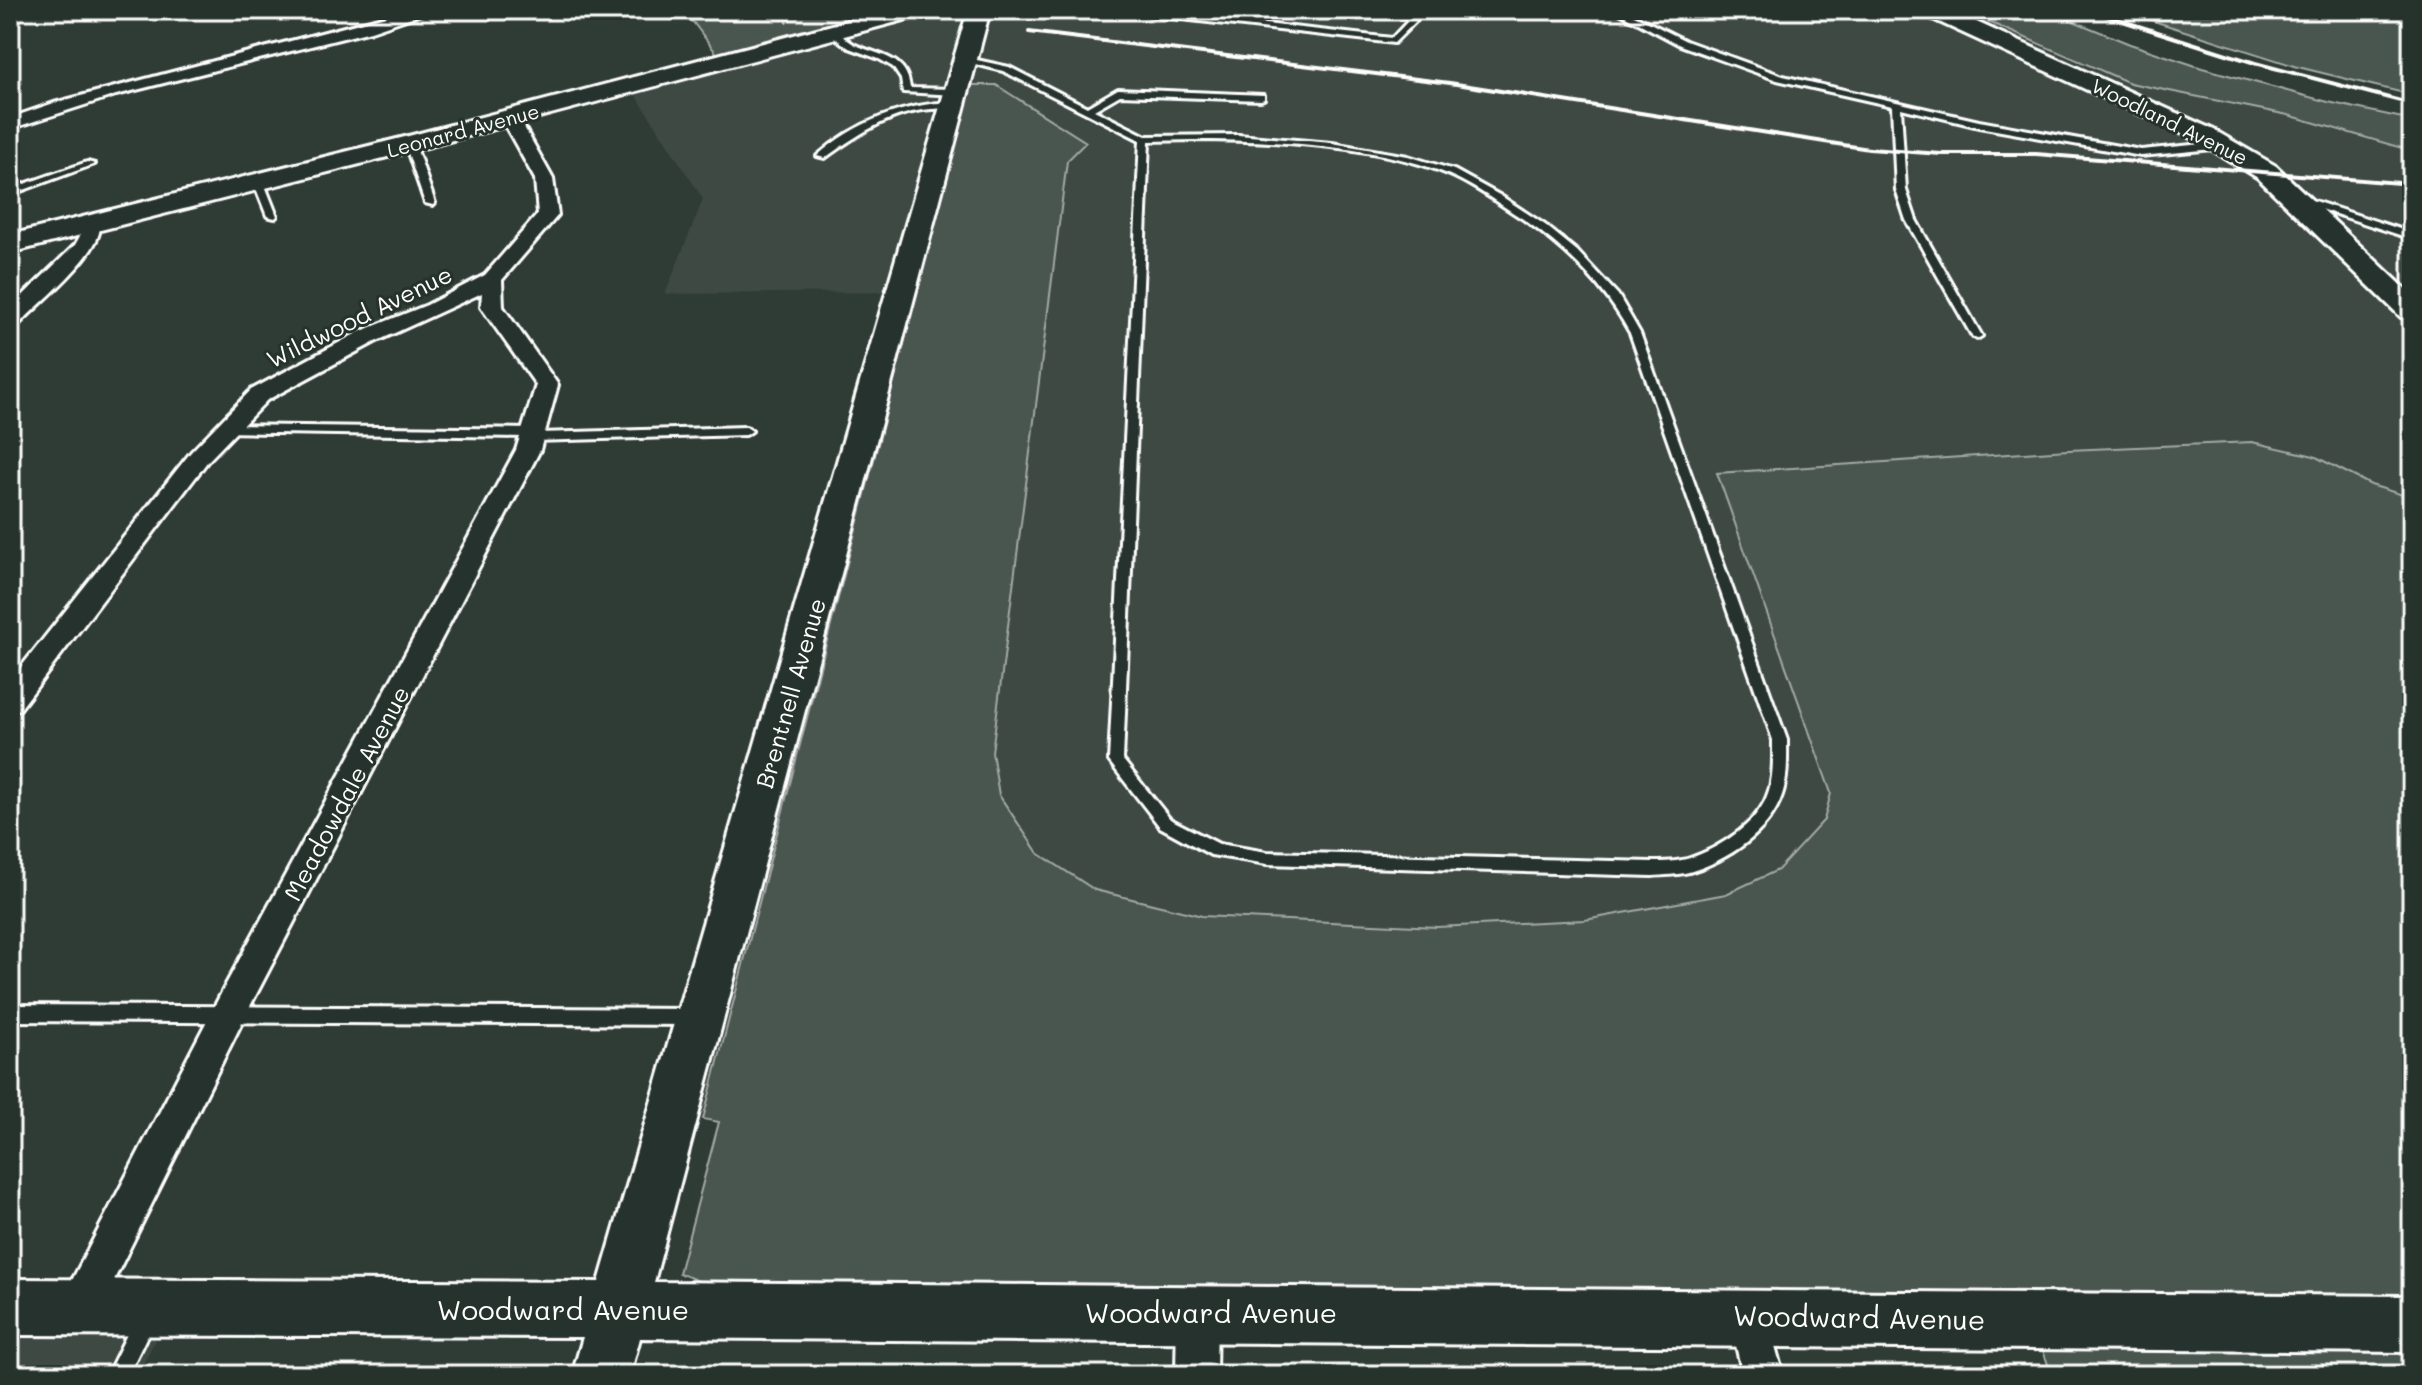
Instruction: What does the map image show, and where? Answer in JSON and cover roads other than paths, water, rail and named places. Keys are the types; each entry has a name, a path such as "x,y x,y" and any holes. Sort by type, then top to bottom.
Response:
{"street":[{"name":"Leonard Avenue","path":"10,244 410,144 915,10"},
{"name":"Brentnell Avenue","path":"601,1375 979,10"},
{"name":"Woodland Avenue","path":"1932,10 2223,145 2257,165 2298,199 2412,311"},
{"path":"10,124 95,95 348,35 416,13"},
{"name":"Wildwood Avenue","path":"10,701 199,457 259,395 367,337 434,309 492,279 548,215 544,179 510,118"},
{"path":"10,320 83,248 90,236 90,226"},
{"name":"Meadowdale Avenue","path":"79,1308 228,1015 533,435 547,385 492,307 492,279"},
{"name":"Woodward Avenue","path":"10,1307 1197,1312 2412,1324"},
{"path":"1196,1375 1197,1312"},
{"path":"1749,1316 1763,1375"}],"lane":[{"path":"1119,10 1244,21 1394,41 1412,21 1401,10"},
{"path":"1618,10 1683,43 1780,78 1979,124 2141,153 2223,145"},
{"path":"833,32 851,47 892,59 907,80 906,90 958,85"},
{"path":"822,156 869,123 925,104 958,85 1006,69 1145,139 1254,137 1411,159 1452,173 1544,228 1587,263 1621,304 1635,333 1780,740 1780,775 1772,803 1749,830 1720,851 1689,865 1652,869 1267,858 1216,850 1165,823 1116,761 1145,139"},
{"path":"1088,110 1118,92 1261,97"},
{"path":"1896,104 1901,190 1911,220 1977,336"},
{"path":"410,144 430,203"},
{"path":"10,192 90,164"},
{"path":"259,183 272,216"},
{"path":"2298,199 2412,236"},
{"path":"226,429 533,435 746,431"},
{"path":"10,1013 700,1017"},
{"path":"117,1375 151,1308"}],"railway":[{"path":"2088,10 2255,63 2412,104"},
{"path":"1029,32 1450,83 1869,149 1942,154 2036,154 2412,184"}]}
